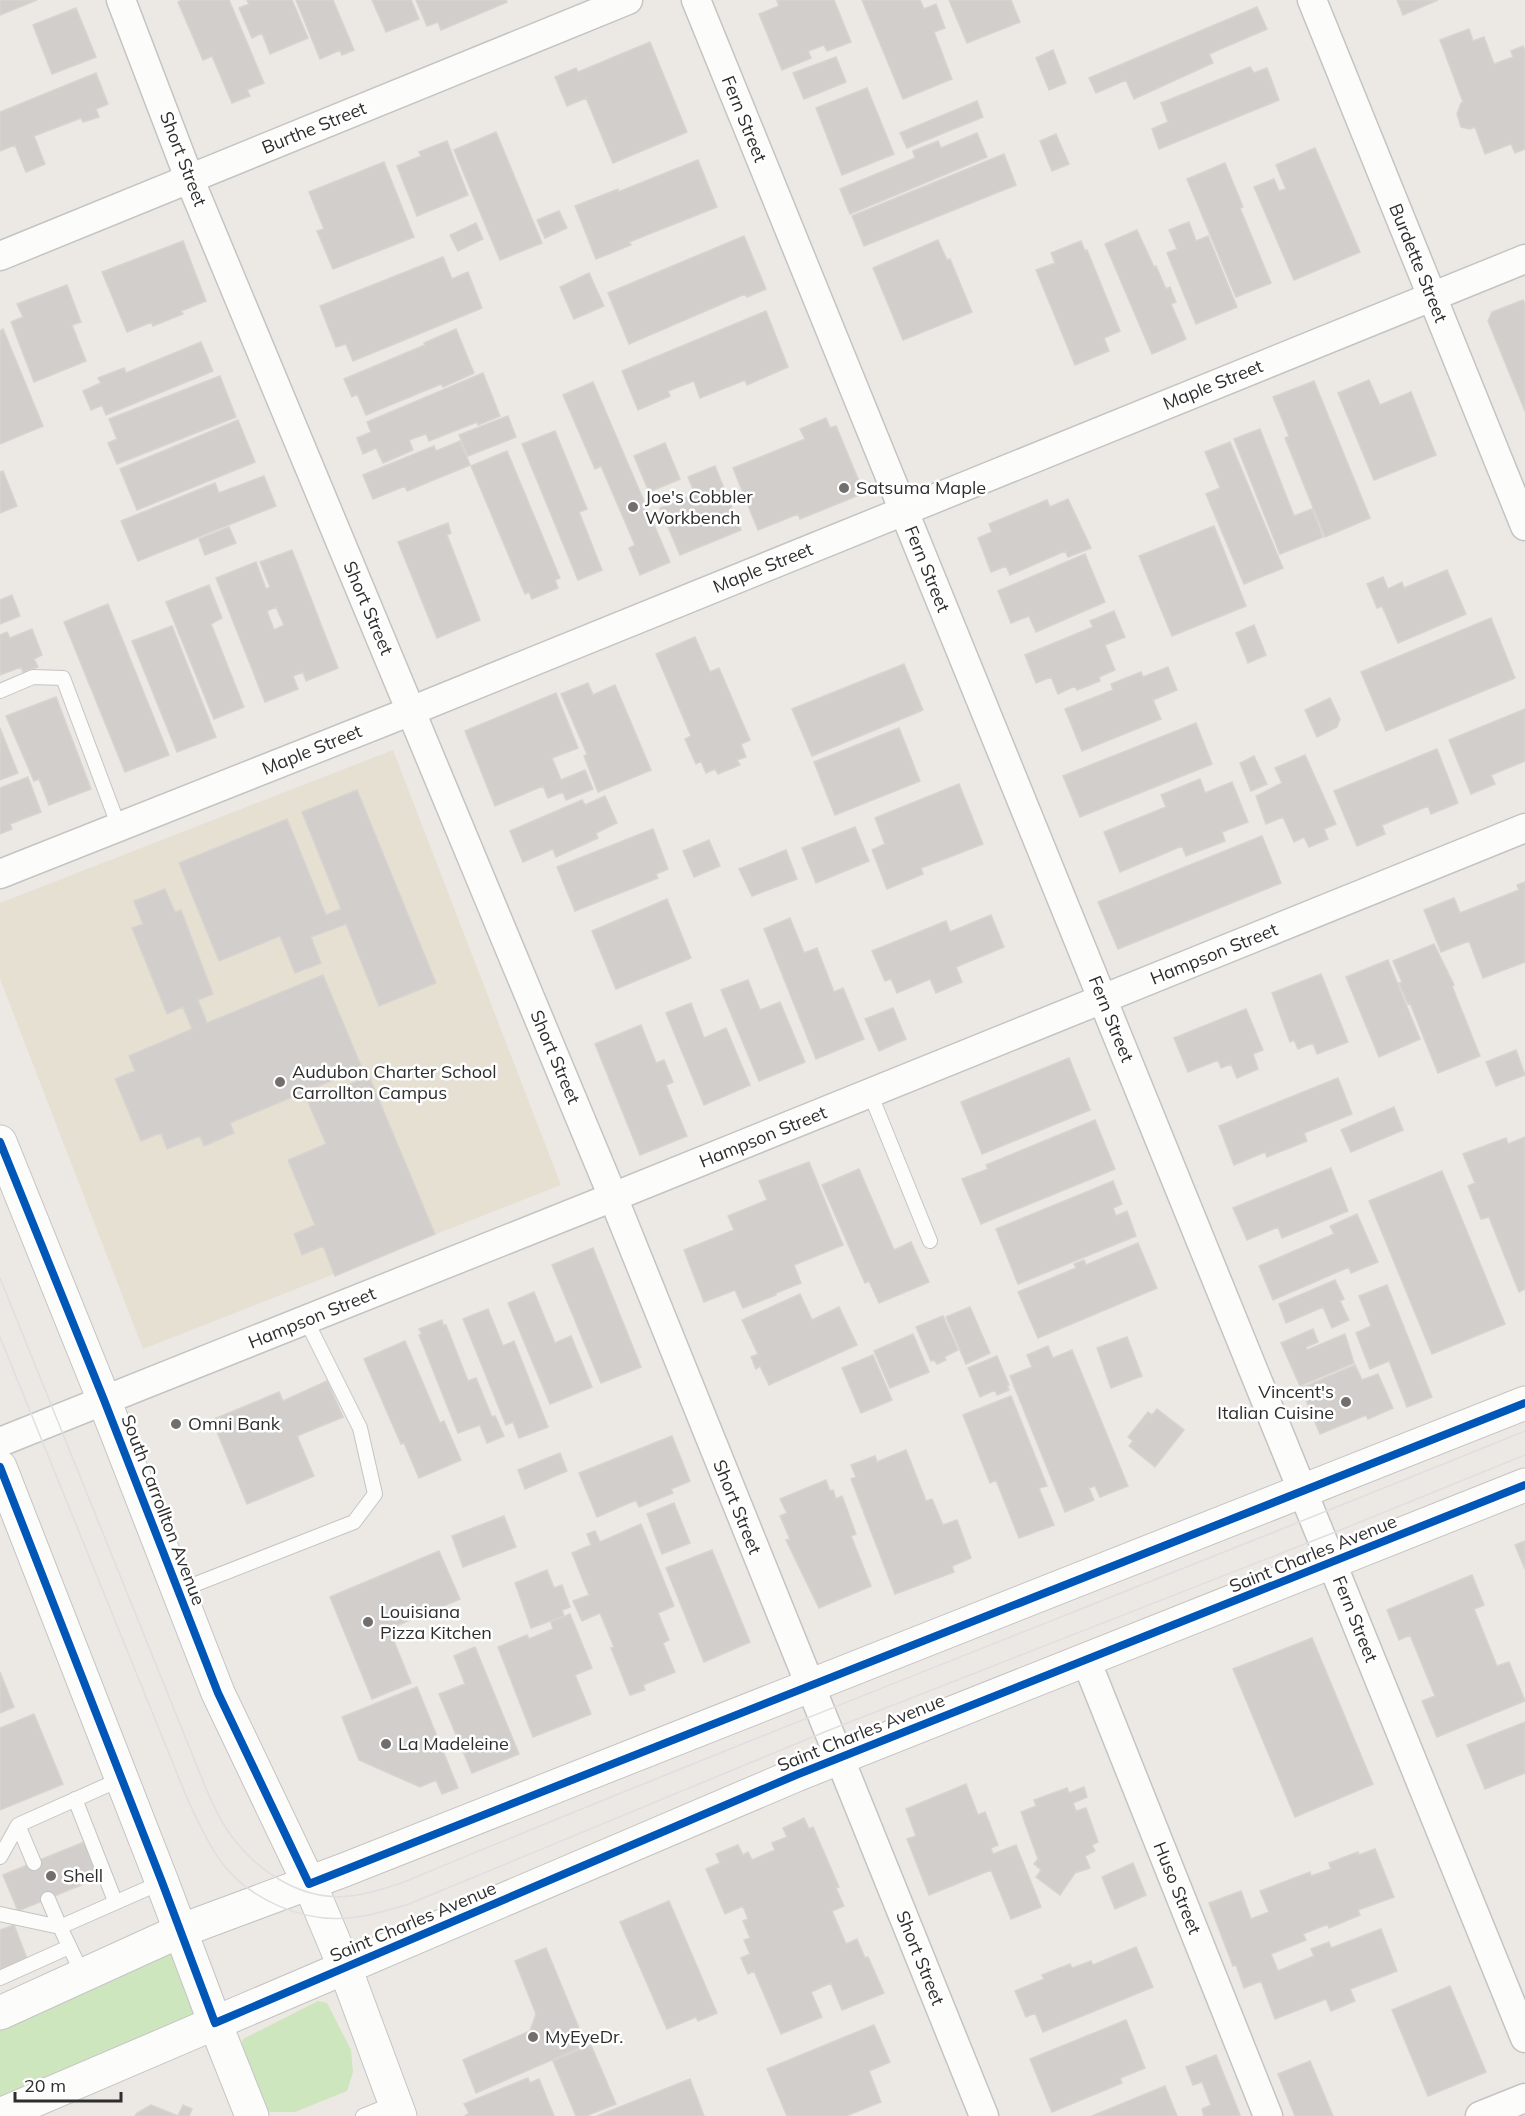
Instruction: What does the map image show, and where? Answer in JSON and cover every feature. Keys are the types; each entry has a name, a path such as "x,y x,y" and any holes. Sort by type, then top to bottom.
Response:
{"main road":[{"name":"South Carrollton Avenue","path":"0,1142 218,1693 309,1884 345,1968 398,2109"},
{"path":"0,2013 76,1961 180,1931 309,1884 1525,1403"},
{"path":"0,1467 252,2116"},
{"name":"Saint Charles Avenue","path":"0,2115 838,1758 1525,1485"}],"street":[{"name":"Short Street","path":"121,0 189,178 613,1197 984,2116"},
{"name":"Burthe Street","path":"0,256 628,0"},
{"name":"Fern Street","path":"696,0 1525,2038"},
{"name":"Burdette Street","path":"1312,0 1525,526"},
{"name":"Maple Street","path":"0,874 411,711 1525,259"},
{"name":"Hampson Street","path":"0,1442 1525,828"},
{"name":"Huso Street","path":"1086,1660 1268,2116"},
{"path":"1480,2116 1525,2098"}],"lane":[{"path":"0,691 33,677 63,678 119,826"},
{"path":"870,1093 930,1241"},
{"path":"178,1591 354,1522 375,1494 360,1428 306,1320"},
{"path":"0,1857 18,1825 121,1779"},
{"path":"75,1799 115,1901"},
{"path":"18,1825 34,1863"},
{"path":"0,1914 60,1927 162,1882"},
{"path":"0,1978 76,1961 48,1899"},
{"path":"363,2116 398,2109"}],"shaded area":[{"name":"Audubon Charter School Carrollton Campus","path":"393,750 561,1185 143,1349 0,979 0,903"}],"green space":[{"path":"168,1949 174,1957 197,2019 0,2107 0,2026"},
{"path":"318,2001 327,2003 351,2050 353,2072 347,2091 295,2112 270,2112 260,2101 238,2053 243,2039"}],"building":[{"path":"0,0 37,0 0,15"},
{"path":"182,0 229,0 264,83 247,90 250,96 232,103 212,56 203,60 178,2"},
{"path":"247,0 292,0 308,38 270,54 262,33 252,38 239,8 249,4"},
{"path":"296,0 333,0 354,50 342,55 340,50 320,59"},
{"path":"372,0 411,0 419,19 386,32"},
{"path":"416,0 506,0 507,2 441,30 438,22 427,26"},
{"path":"834,0 851,42 827,51 824,45 808,51 811,58 782,70 759,14 779,6 777,1"},
{"path":"862,0 920,0 924,9 936,4 945,28 934,32 952,79 903,99"},
{"path":"949,0 1011,0 1020,22 967,43"},
{"path":"1397,0 1438,0 1403,15"},
{"path":"1257,7 1267,29 1209,54 1213,63 1134,99 1126,80 1096,93 1089,78"},
{"path":"76,8 96,57 52,74 33,25"},
{"path":"1469,29 1473,41 1484,37 1494,64 1513,57 1511,51 1523,46 1525,51 1525,149 1515,153 1511,144 1485,154 1475,127 1470,129 1461,127 1457,114 1463,102 1440,40"},
{"path":"650,42 687,132 613,163 586,98 567,106 555,77 576,68 578,72"},
{"path":"1053,50 1066,83 1049,90 1036,58"},
{"path":"836,57 846,82 804,99 793,73"},
{"path":"1250,67 1254,73 1267,68 1279,100 1159,149 1152,129 1168,122 1161,103"},
{"path":"96,73 108,104 96,109 99,117 83,122 81,118 34,136 45,164 26,172 15,145 0,151 0,112"},
{"path":"867,88 894,154 842,175 816,108"},
{"path":"977,101 983,117 907,148 900,133"},
{"path":"496,132 542,243 500,260 454,150"},
{"path":"977,133 987,157 850,214 840,189 915,158 913,151 938,141 941,148"},
{"path":"1056,134 1069,164 1052,171 1040,141"},
{"path":"447,141 468,195 417,216 397,166 421,156 419,152"},
{"path":"1315,148 1360,252 1294,280 1254,187 1274,179 1279,191 1286,189 1276,165"},
{"path":"1004,154 1016,185 864,246 852,216"},
{"path":"698,160 717,207 629,242 631,245 596,259 575,206 618,189 618,192"},
{"path":"384,162 414,237 333,269 317,231 324,229 309,192"},
{"path":"1225,163 1243,207 1240,208 1271,283 1236,297 1187,179"},
{"path":"559,211 567,228 545,238 537,220"},
{"path":"1189,222 1196,241 1208,236 1237,307 1196,324 1167,253 1177,249 1169,230"},
{"path":"476,223 483,239 458,251 450,235"},
{"path":"1137,230 1166,289 1170,287 1176,302 1171,304 1186,339 1152,354 1105,244"},
{"path":"744,236 766,289 747,297 745,294 629,344 608,293"},
{"path":"938,240 947,260 950,259 972,312 903,340 873,268"},
{"path":"183,241 206,301 181,311 183,314 153,326 152,322 127,332 102,272"},
{"path":"1081,241 1085,251 1087,250 1120,331 1104,338 1109,351 1075,365 1036,270 1055,263 1051,253"},
{"path":"443,257 452,279 468,272 482,308 353,361 346,344 336,347 320,306"},
{"path":"589,273 604,306 574,319 560,287"},
{"path":"67,285 81,322 72,325 86,361 34,382 11,322 23,317 17,304"},
{"path":"1523,300 1525,304 1525,411 1488,321 1492,312"},
{"path":"766,311 788,367 747,385 745,380 700,398 694,381 668,391 670,396 638,410 622,371"},
{"path":"3,329 43,426 0,444 0,331"},
{"path":"456,329 474,373 443,387 441,384 366,415 357,394 352,397 344,379 425,345 424,343"},
{"path":"201,342 213,371 106,415 102,405 91,410 83,391 101,383 98,378 124,368 126,373"},
{"path":"483,373 500,416 478,425 477,422 429,441 426,434 409,440 413,450 383,463 376,448 363,454 357,438 371,432 367,422"},
{"path":"220,376 236,417 117,464 108,443 117,439 109,419"},
{"path":"1369,380 1380,405 1411,392 1436,455 1374,480 1338,393"},
{"path":"1314,381 1370,518 1325,537 1285,438 1289,436 1273,397"},
{"name":"Joe's Cobbler Workbench","path":"593,382 670,562 640,575 629,548 635,545 601,466 595,469 563,395"},
{"path":"508,416 516,437 468,456 459,435"},
{"path":"826,418 830,428 836,426 864,493 800,519 798,514 758,530 733,468 805,439 800,429"},
{"path":"238,420 255,462 137,510 120,469"},
{"path":"1260,429 1294,516 1312,509 1323,537 1280,554 1234,439"},
{"path":"555,431 587,509 579,512 602,570 578,580 522,444"},
{"path":"460,441 470,465 407,491 405,486 373,499 363,475 434,446 436,451"},
{"path":"1230,442 1283,568 1244,584 1206,494 1220,488 1205,452"},
{"path":"665,443 680,479 649,492 634,456"},
{"path":"507,451 560,578 555,580 558,588 532,599 529,592 525,594 471,466"},
{"path":"715,466 741,530 680,555 660,508 695,494 688,477"},
{"path":"3,471 17,506 0,513 0,472"},
{"path":"264,476 276,506 138,561 121,521 215,483 219,493"},
{"path":"1068,499 1091,548 1068,557 1065,551 1010,575 1006,566 991,572 978,538 992,532 989,524 1047,500 1050,507"},
{"path":"448,523 451,533 447,535 480,620 437,638 398,542"},
{"path":"1214,526 1246,606 1172,636 1139,556"},
{"path":"229,527 236,543 205,555 199,539"},
{"path":"292,550 338,668 306,681 303,672 293,676 298,689 265,702 216,578 256,562 266,589 270,587 260,562","holes":["276,607 284,625 274,630 267,611"]},
{"path":"1085,554 1105,602 1036,632 1029,616 1011,623 998,591"},
{"path":"1447,570 1466,614 1398,643 1382,606 1377,608 1367,584 1383,577 1388,589 1402,582 1404,588"},
{"path":"209,585 222,618 211,624 244,707 214,719 166,602"},
{"path":"12,595 20,616 0,624 0,600"},
{"path":"108,604 169,755 125,772 64,622"},
{"path":"1114,611 1125,637 1105,645 1115,670 1099,677 1100,681 1077,690 1075,686 1058,694 1051,677 1036,683 1025,655 1093,627 1090,621"},
{"path":"1491,618 1515,678 1386,731 1361,672"},
{"path":"1254,625 1266,655 1248,663 1236,633"},
{"path":"172,626 216,737 177,752 132,641"},
{"path":"32,629 42,655 34,659 38,667 23,672 21,667 0,675 0,635 7,632 10,638"},
{"path":"695,637 710,672 719,668 750,740 741,744 746,757 737,760 740,765 718,774 715,769 706,773 701,761 696,764 685,739 691,736 656,654"},
{"path":"904,664 923,710 812,756 792,709"},
{"path":"1168,667 1177,690 1153,700 1161,719 1082,751 1065,709 1113,690 1111,684 1141,672 1143,677"},
{"path":"588,683 593,695 615,685 651,770 598,792 584,756 587,754 561,694"},
{"path":"556,693 578,748 552,758 561,780 585,770 593,789 566,800 563,792 548,798 543,786 495,806 465,731"},
{"path":"56,697 91,789 49,805 39,779 34,781 6,716"},
{"path":"1330,698 1340,719 1337,727 1317,737 1305,710"},
{"path":"1525,709 1525,761 1491,775 1495,784 1471,794 1449,740"},
{"path":"1196,723 1212,764 1080,817 1063,776"},
{"path":"0,728 18,773 0,780"},
{"path":"899,728 920,781 835,815 814,762"},
{"path":"1437,749 1458,803 1431,814 1428,806 1382,825 1385,834 1357,846 1334,791"},
{"path":"1305,755 1336,824 1324,829 1328,839 1309,847 1304,837 1294,842 1283,817 1266,824 1256,796 1282,783 1275,768"},
{"path":"1254,756 1267,784 1251,791 1240,763"},
{"path":"28,777 41,812 10,824 12,829 0,834 0,788"},
{"path":"1200,779 1205,793 1232,782 1248,822 1222,832 1225,841 1186,856 1182,846 1120,872 1104,832 1166,807 1161,795"},
{"path":"959,784 983,844 921,868 923,874 887,889 872,850 885,844 875,818"},
{"path":"357,790 436,983 379,1006 346,924 311,937 321,963 295,973 280,936 219,961 179,863 287,819 326,915 341,909 302,812"},
{"path":"605,796 617,823 596,833 598,838 556,857 553,849 523,862 510,831 582,800 585,805"},
{"path":"855,827 869,861 816,883 802,848"},
{"path":"653,829 668,869 656,874 658,878 575,911 557,867"},
{"path":"1262,836 1281,883 1118,949 1098,902"},
{"path":"709,840 720,866 694,877 683,851"},
{"path":"786,850 797,879 752,896 739,869"},
{"path":"1525,882 1525,962 1483,978 1469,941 1441,952 1424,910 1454,898 1460,913 1519,890 1517,885"},
{"path":"165,889 175,912 181,910 213,994 198,1000 207,1023 323,975 362,1068 230,1123 234,1133 204,1146 200,1136 167,1149 161,1133 141,1141 115,1079 135,1071 129,1056 192,1029 183,1007 167,1014 132,928 143,924 134,901"},
{"path":"667,899 691,958 616,989 592,931"},
{"path":"991,915 1004,947 956,967 962,982 936,993 930,979 897,993 891,979 885,981 872,951 946,921 950,932"},
{"path":"790,918 804,953 817,948 834,992 843,988 864,1039 816,1059 764,929"},
{"path":"1434,944 1454,985 1452,986 1480,1056 1438,1073 1410,1003 1408,1004 1399,983 1402,982 1393,961"},
{"path":"1388,960 1420,1039 1379,1057 1346,977"},
{"path":"1321,974 1348,1042 1317,1054 1313,1043 1298,1049 1294,1040 1290,1042 1272,993"},
{"path":"748,980 760,1010 780,1002 805,1062 759,1081 721,990"},
{"path":"691,1003 704,1038 726,1028 750,1085 704,1105 666,1013"},
{"path":"893,1008 906,1039 879,1051 865,1019"},
{"path":"1246,1009 1263,1050 1253,1054 1258,1069 1237,1078 1231,1064 1221,1068 1218,1060 1188,1072 1174,1038"},
{"path":"641,1025 656,1063 664,1060 673,1082 666,1085 687,1136 640,1155 595,1044"},
{"path":"1516,1050 1525,1075 1496,1086 1486,1062"},
{"path":"1069,1058 1090,1110 982,1154 961,1102"},
{"path":"369,1076 435,1234 335,1276 323,1246 302,1255 294,1234 315,1225 288,1160 326,1144 308,1102"},
{"path":"1338,1078 1352,1114 1304,1133 1307,1141 1267,1157 1265,1152 1234,1165 1219,1126"},
{"path":"1394,1107 1403,1130 1351,1152 1341,1130"},
{"path":"1095,1120 1115,1169 981,1224 962,1179 988,1169 986,1165"},
{"path":"1525,1137 1525,1289 1519,1292 1489,1217 1481,1219 1468,1186 1475,1183 1463,1154 1506,1138 1508,1144"},
{"path":"809,1162 843,1245 794,1265 801,1283 776,1293 776,1295 743,1308 735,1290 704,1302 684,1250 734,1230 728,1216 767,1200 759,1181"},
{"path":"1331,1168 1348,1211 1282,1238 1278,1227 1247,1240 1233,1208"},
{"path":"859,1169 894,1250 911,1242 929,1282 879,1303 869,1281 865,1283 822,1185"},
{"path":"1442,1171 1505,1324 1432,1354 1369,1201"},
{"path":"1113,1181 1122,1204 1113,1208 1116,1216 1127,1211 1136,1236 1018,1284 996,1229"},
{"path":"1357,1214 1378,1262 1351,1273 1349,1267 1273,1300 1259,1266 1334,1234 1330,1226"},
{"path":"1138,1243 1157,1288 1038,1338 1018,1292 1076,1268 1074,1264 1084,1260 1086,1265"},
{"path":"593,1248 641,1367 601,1383 552,1265"},
{"path":"1335,1280 1344,1299 1340,1301 1349,1320 1332,1328 1323,1307 1286,1323 1279,1304"},
{"path":"1387,1285 1432,1397 1407,1407 1389,1361 1370,1369 1356,1333 1371,1326 1359,1296"},
{"path":"534,1292 555,1343 571,1336 592,1387 550,1404 508,1303"},
{"path":"800,1294 812,1320 839,1307 857,1345 769,1385 760,1366 756,1369 751,1357 758,1354 742,1320"},
{"path":"970,1307 990,1353 966,1364 946,1317"},
{"path":"488,1309 503,1346 514,1341 548,1427 519,1438 513,1422 506,1425 463,1319"},
{"path":"943,1316 958,1350 944,1357 946,1360 937,1364 934,1360 931,1361 916,1327"},
{"path":"442,1320 468,1381 476,1378 492,1417 495,1416 504,1436 487,1443 480,1425 458,1433 419,1335 422,1334 419,1329"},
{"path":"1313,1329 1318,1342 1306,1347 1307,1350 1345,1334 1354,1363 1300,1386 1281,1343"},
{"path":"913,1334 929,1372 890,1388 874,1351"},
{"path":"1127,1337 1142,1376 1111,1388 1097,1348"},
{"path":"405,1341 440,1423 444,1421 461,1460 419,1478 404,1443 401,1444 364,1359"},
{"path":"1048,1346 1053,1358 1072,1350 1128,1486 1100,1497 1095,1486 1089,1488 1094,1500 1065,1512 1010,1376 1032,1367 1027,1355"},
{"path":"873,1355 892,1400 861,1413 842,1368"},
{"path":"997,1356 1009,1390 997,1395 995,1390 980,1397 968,1368"},
{"path":"1355,1365 1362,1380 1378,1374 1393,1408 1368,1419 1366,1415 1320,1434 1301,1388"},
{"path":"327,1381 343,1417 297,1436 314,1476 247,1504 212,1420 279,1392 283,1401"},
{"path":"1011,1396 1047,1486 1039,1488 1054,1525 1019,1538 996,1480 990,1483 963,1415"},
{"path":"1157,1409 1184,1430 1155,1467 1129,1446 1133,1441 1128,1437 1148,1412 1152,1415"},
{"path":"672,1436 690,1481 671,1489 673,1493 639,1507 636,1500 597,1517 579,1473"},
{"path":"906,1450 926,1501 932,1499 943,1525 957,1520 971,1558 952,1566 954,1572 895,1594 851,1479 856,1477 851,1465 875,1456 877,1462"},
{"path":"560,1453 567,1471 525,1489 518,1470"},
{"path":"826,1480 836,1499 842,1496 856,1534 851,1536 871,1586 819,1608 786,1540 790,1539 780,1516 787,1513 780,1499"},
{"path":"674,1503 690,1543 662,1554 647,1514"},
{"path":"504,1516 516,1547 463,1567 452,1536"},
{"path":"641,1524 674,1606 658,1613 669,1640 663,1643 675,1672 643,1685 645,1690 630,1695 600,1613 582,1621 573,1601 589,1595 572,1553 591,1545 587,1534 595,1531 600,1542"},
{"path":"1525,1541 1525,1569 1515,1545"},
{"path":"712,1550 750,1642 704,1662 666,1568"},
{"path":"439,1551 460,1599 389,1629 411,1683 372,1699 330,1597"},
{"path":"547,1570 554,1588 562,1585 570,1607 562,1610 564,1616 531,1628 515,1583"},
{"path":"1472,1575 1484,1605 1474,1609 1497,1666 1509,1662 1525,1701 1437,1737 1422,1701 1435,1696 1410,1635 1399,1640 1387,1610"},
{"path":"570,1614 592,1668 575,1675 591,1714 533,1737 498,1647 527,1635 529,1639 553,1629 551,1622"},
{"path":"1312,1638 1373,1784 1295,1817 1233,1669"},
{"path":"475,1647 519,1754 472,1773 439,1694 465,1684 454,1656"},
{"path":"0,1672 14,1707 0,1713"},
{"path":"417,1687 458,1788 442,1794 436,1780 420,1787 359,1760 342,1717"},
{"path":"34,1714 63,1784 0,1810 0,1728"},
{"path":"1525,1722 1525,1773 1485,1789 1467,1745"},
{"path":"966,1784 978,1815 985,1812 998,1845 991,1848 993,1854 1016,1845 1041,1907 1011,1919 991,1870 929,1895 907,1839 916,1836 906,1809"},
{"path":"1084,1787 1087,1797 1073,1803 1076,1811 1086,1808 1098,1842 1092,1845 1095,1851 1085,1856 1090,1868 1075,1873 1060,1895 1036,1877 1041,1870 1034,1864 1038,1859 1021,1812 1036,1806 1034,1800 1067,1788 1069,1793"},
{"path":"804,1818 809,1829 813,1827 839,1887 836,1888 844,1906 832,1911 846,1944 857,1939 884,1993 842,2010 831,1983 811,1992 822,2017 781,2034 754,1971 748,1974 741,1958 750,1954 744,1940 750,1938 743,1921 748,1919 743,1906 725,1914 706,1869 720,1863 716,1854 738,1845 743,1855 748,1852 752,1860 775,1850 772,1843 787,1837 783,1828"},
{"path":"84,1842 98,1878 18,1911 3,1875"},
{"path":"1375,1849 1394,1897 1358,1910 1360,1915 1329,1928 1328,1924 1303,1934 1306,1940 1271,1954 1278,1971 1314,1956 1311,1949 1329,1942 1331,1948 1381,1929 1397,1971 1350,1989 1355,2001 1331,2011 1326,1999 1275,2019 1261,1981 1244,1988 1209,1903 1241,1891 1251,1919 1269,1912 1260,1891 1310,1872 1311,1876 1331,1869 1329,1863 1358,1852 1359,1855"},
{"path":"1133,1863 1146,1895 1115,1909 1102,1877"},
{"path":"669,1901 717,2013 698,2021 696,2017 667,2029 620,1922"},
{"path":"14,1925 28,1961 0,1972 0,1930"},
{"path":"1136,1947 1153,1987 1043,2032 1035,2013 1026,2017 1015,1991 1044,1979 1042,1975 1070,1964 1072,1968 1091,1961 1093,1965"},
{"path":"546,1948 586,2045 476,2093 463,2060 530,2031 536,2014 515,1961"},
{"path":"1450,1986 1486,2072 1428,2096 1392,2010"},
{"path":"1126,2020 1145,2068 1120,2078 1122,2083 1052,2112 1030,2059"},
{"path":"874,2025 890,2062 869,2071 881,2102 846,2116 787,2116 767,2069"},
{"path":"591,2045 616,2104 586,2116 576,2116 553,2061"},
{"path":"1216,2055 1240,2115 1204,2116 1202,2109 1211,2105 1202,2082 1193,2085 1186,2067"},
{"path":"1310,2061 1333,2116 1295,2116 1278,2074"},
{"path":"528,2078 530,2083 539,2079 554,2116 465,2116 469,2113 464,2104"},
{"path":"690,2079 704,2116 597,2116"},
{"path":"1165,2086 1177,2116 1092,2116"},
{"path":"151,2105 178,2116 135,2116"},
{"path":"183,2105 192,2109 189,2116 178,2116"}],"tram line":[{"path":"0,1278 220,1819 237,1843 263,1869 296,1888 313,1894 331,1896 364,1894 404,1882 1525,1431"},
{"path":"0,1337 187,1798 206,1837 231,1874 246,1886 280,1906 318,1917 363,1916 409,1904 827,1731 1343,1529 1525,1455"}],"cycle path":[{"path":"0,1142 218,1693 309,1884 1525,1403"},
{"path":"0,1467 215,2023 796,1775 1525,1485"}],"place":[{"name":"Satsuma Maple","path":"844,488"},
{"name":"Joe's Cobbler Workbench","path":"633,507"},
{"name":"Audubon Charter School Carrollton Campus","path":"280,1082"},
{"name":"Vincent's Italian Cuisine","path":"1346,1402"},
{"name":"Omni Bank","path":"176,1424"},
{"name":"Louisiana Pizza Kitchen","path":"368,1622"},
{"name":"La Madeleine","path":"386,1744"},
{"name":"Shell","path":"51,1876"},
{"name":"MyEyeDr.","path":"533,2037"}]}
